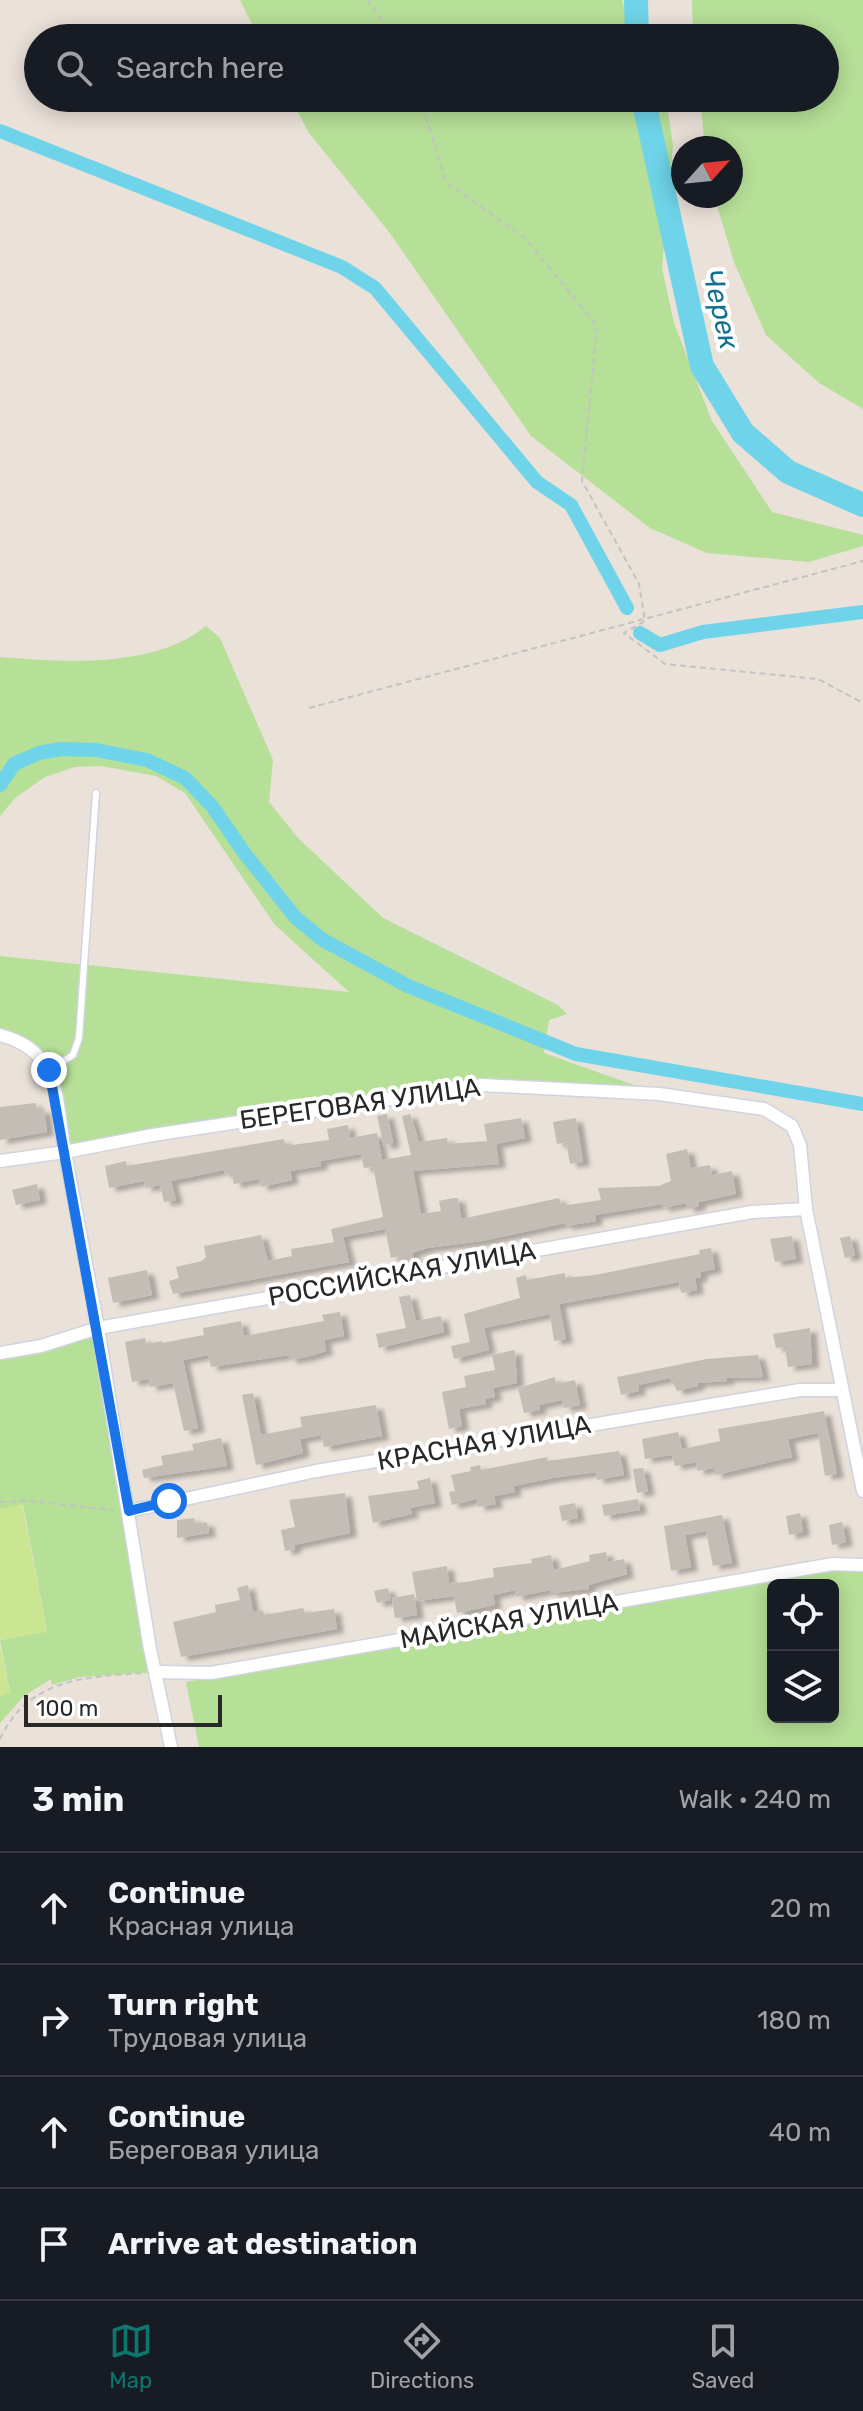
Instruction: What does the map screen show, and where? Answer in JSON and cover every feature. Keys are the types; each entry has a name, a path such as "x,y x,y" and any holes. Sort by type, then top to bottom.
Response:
{"street":[{"path":"0,1035 34,1048 49,1070 98,1328 155,1672 171,1747"},
{"name":"БЕРЕГОВАЯ УЛИЦА","path":"0,1161 482,1085 627,1091 753,1107 782,1117 796,1132 806,1209"},
{"path":"806,1209 863,1491"},
{"name":"РОССИЙСКАЯ УЛИЦА","path":"0,1353 41,1346 98,1328 752,1212 806,1209"},
{"name":"КРАСНАЯ УЛИЦА","path":"129,1511 332,1468 800,1390 841,1390"},
{"name":"МАЙСКАЯ УЛИЦА","path":"155,1672 211,1673 833,1564 863,1565"}],"lane":[{"path":"49,1070 73,1055 79,1038 96,793"}],"path":[{"path":"367,0 385,24"},
{"path":"424,112 446,182 525,238 597,326 582,481 639,584 645,621"},
{"path":"309,708 863,561"},
{"path":"645,621 624,633 665,664 818,679 863,703"},
{"path":"0,1502 29,1501 129,1511"},
{"path":"0,1739 8,1722 25,1704 52,1685 80,1677 155,1672"}],"green space":[{"path":"240,0 622,0 631,24 252,24"},
{"path":"692,0 863,0 863,409 819,383 766,335 734,262 718,208 743,208 743,136 704,136 701,112 839,112 839,24 693,24"},
{"path":"298,112 668,112 671,167 662,268 674,323 712,421 772,512 863,535 863,546 809,562 707,553 650,528 531,436 389,232 309,133"},
{"path":"206,626 220,638 273,760 269,802 298,838 383,918 558,1005 567,1014 549,1020 544,1053 659,1094 482,1085 65,1152 49,1070 0,1035 0,956 349,992 275,925 185,793 156,776 101,766 75,767 45,777 15,798 0,816 0,657 80,661 135,656 185,640"},
{"path":"98,1328 155,1672 80,1677 52,1685 51,1679 24,1696 0,1723 0,1696 10,1693 0,1640 47,1631 23,1505 0,1509 0,1353"},
{"path":"22,1504 47,1632 0,1640 0,1509"},
{"path":"833,1564 863,1565 863,1747 199,1747 186,1682"},
{"path":"0,1645 10,1694 0,1696"}],"building":[{"path":"36,1103 37,1110 44,1109 47,1132 0,1140 0,1107"},
{"path":"387,1114 393,1143 384,1146 377,1116"},
{"path":"410,1114 419,1142 447,1138 448,1144 487,1141 484,1124 521,1118 525,1138 496,1144 499,1164 413,1171 421,1214 441,1211 439,1201 453,1198 458,1198 461,1219 559,1198 561,1206 601,1200 598,1188 659,1186 671,1181 666,1154 687,1149 691,1168 710,1165 712,1175 732,1171 736,1194 699,1202 699,1206 688,1209 686,1203 663,1208 662,1204 595,1215 596,1221 566,1226 565,1223 482,1241 427,1248 412,1253 414,1260 399,1263 398,1256 391,1258 385,1229 343,1237 349,1262 173,1294 169,1281 179,1278 176,1267 202,1261 206,1257 204,1246 261,1235 268,1261 292,1256 291,1249 334,1242 331,1229 383,1217 373,1167 364,1168 361,1154 320,1161 321,1166 290,1171 292,1180 261,1187 259,1179 234,1184 232,1173 225,1175 224,1170 171,1181 176,1200 164,1202 160,1185 145,1188 144,1181 109,1188 105,1166 126,1161 127,1166 284,1139 285,1146 329,1140 327,1129 348,1125 350,1138 377,1133 382,1160 411,1155 402,1116"},
{"path":"576,1118 583,1162 570,1164 566,1142 557,1144 553,1122"},
{"path":"37,1184 40,1200 16,1205 12,1190"},
{"path":"792,1236 796,1259 775,1262 770,1239"},
{"path":"850,1236 855,1255 845,1258 840,1238"},
{"path":"711,1248 715,1269 700,1272 701,1278 695,1278 697,1290 681,1293 679,1282 559,1304 566,1339 554,1341 550,1314 484,1328 489,1350 454,1359 451,1346 470,1342 464,1314 520,1298 516,1278 526,1275 527,1280 565,1273 565,1278 595,1275 700,1254 699,1250"},
{"path":"147,1270 152,1295 113,1303 108,1278"},
{"path":"410,1295 416,1321 441,1316 444,1332 379,1348 376,1334 406,1328 399,1297"},
{"path":"340,1312 344,1336 324,1340 326,1351 307,1357 290,1360 289,1355 211,1367 208,1355 183,1360 198,1428 184,1431 173,1383 150,1387 149,1379 132,1382 125,1342 145,1338 146,1344 162,1343 204,1335 203,1328 241,1321 244,1336 324,1321 322,1315"},
{"path":"810,1328 812,1364 788,1367 785,1347 776,1348 773,1334"},
{"path":"515,1350 517,1383 493,1388 495,1397 485,1399 486,1404 459,1409 462,1426 449,1429 442,1392 466,1387 464,1376 495,1370 492,1355"},
{"path":"758,1355 763,1377 727,1378 727,1381 697,1383 698,1386 677,1391 670,1378 638,1385 639,1391 621,1395 617,1377 707,1359"},
{"path":"555,1377 556,1384 575,1380 580,1405 564,1408 562,1400 539,1405 540,1410 524,1413 518,1388"},
{"path":"253,1393 261,1435 302,1427 300,1417 376,1405 382,1436 324,1447 321,1435 300,1439 303,1453 256,1465 242,1395"},
{"path":"824,1411 837,1474 825,1476 818,1433 788,1439 792,1457 715,1475 714,1468 697,1471 696,1462 675,1466 672,1455 645,1459 642,1439 678,1432 682,1449 720,1441 718,1429"},
{"path":"221,1438 227,1466 144,1478 142,1470 163,1465 161,1456 194,1450 192,1444"},
{"path":"619,1451 624,1475 597,1480 596,1472 553,1478 513,1486 515,1492 494,1496 496,1504 478,1507 477,1499 452,1505 449,1492 455,1491 451,1475 471,1471 470,1467 480,1465 481,1470 547,1457 548,1461"},
{"path":"643,1468 648,1491 637,1493 633,1469"},
{"path":"430,1478 435,1503 410,1508 412,1514 373,1523 368,1496 419,1489 417,1481"},
{"path":"345,1493 350,1533 294,1545 295,1549 285,1551 281,1530 295,1527 289,1500"},
{"path":"638,1499 640,1510 604,1516 602,1505"},
{"path":"575,1503 578,1518 562,1521 559,1506"},
{"path":"800,1513 803,1532 789,1535 786,1516"},
{"path":"722,1515 732,1563 713,1566 706,1531 685,1535 691,1567 671,1571 664,1526"},
{"path":"194,1518 195,1524 207,1522 209,1533 177,1538 177,1520"},
{"path":"842,1522 846,1542 832,1545 829,1525"},
{"path":"606,1552 608,1562 624,1559 627,1574 588,1585 589,1589 551,1593 550,1590 516,1597 515,1590 493,1595 495,1605 457,1613 454,1596 417,1601 412,1572 447,1566 449,1583 466,1582 494,1577 493,1568 532,1563 531,1559 551,1555 554,1570 590,1561 589,1555"},
{"path":"248,1585 253,1612 263,1610 264,1615 303,1608 305,1613 334,1609 337,1629 181,1657 173,1622 216,1612 215,1605 240,1600 237,1588"},
{"path":"388,1588 391,1600 377,1603 374,1591"},
{"path":"414,1594 417,1615 395,1618 392,1598"}],"waterway":[{"name":"Черек","path":"636,0 637,24"},
{"name":"Черек","path":"646,112 702,366 743,433 788,472 863,505"},
{"path":"0,131 342,267 375,288 537,482 571,505 627,608"},
{"path":"640,633 660,645 703,632 863,612"},
{"path":"0,785 14,764 39,753 61,749 96,750 147,760 185,778 212,806 295,917 323,940 408,986 576,1054 863,1104"}],"route":[{"path":"49,1070 129,1511 169,1501"}]}
